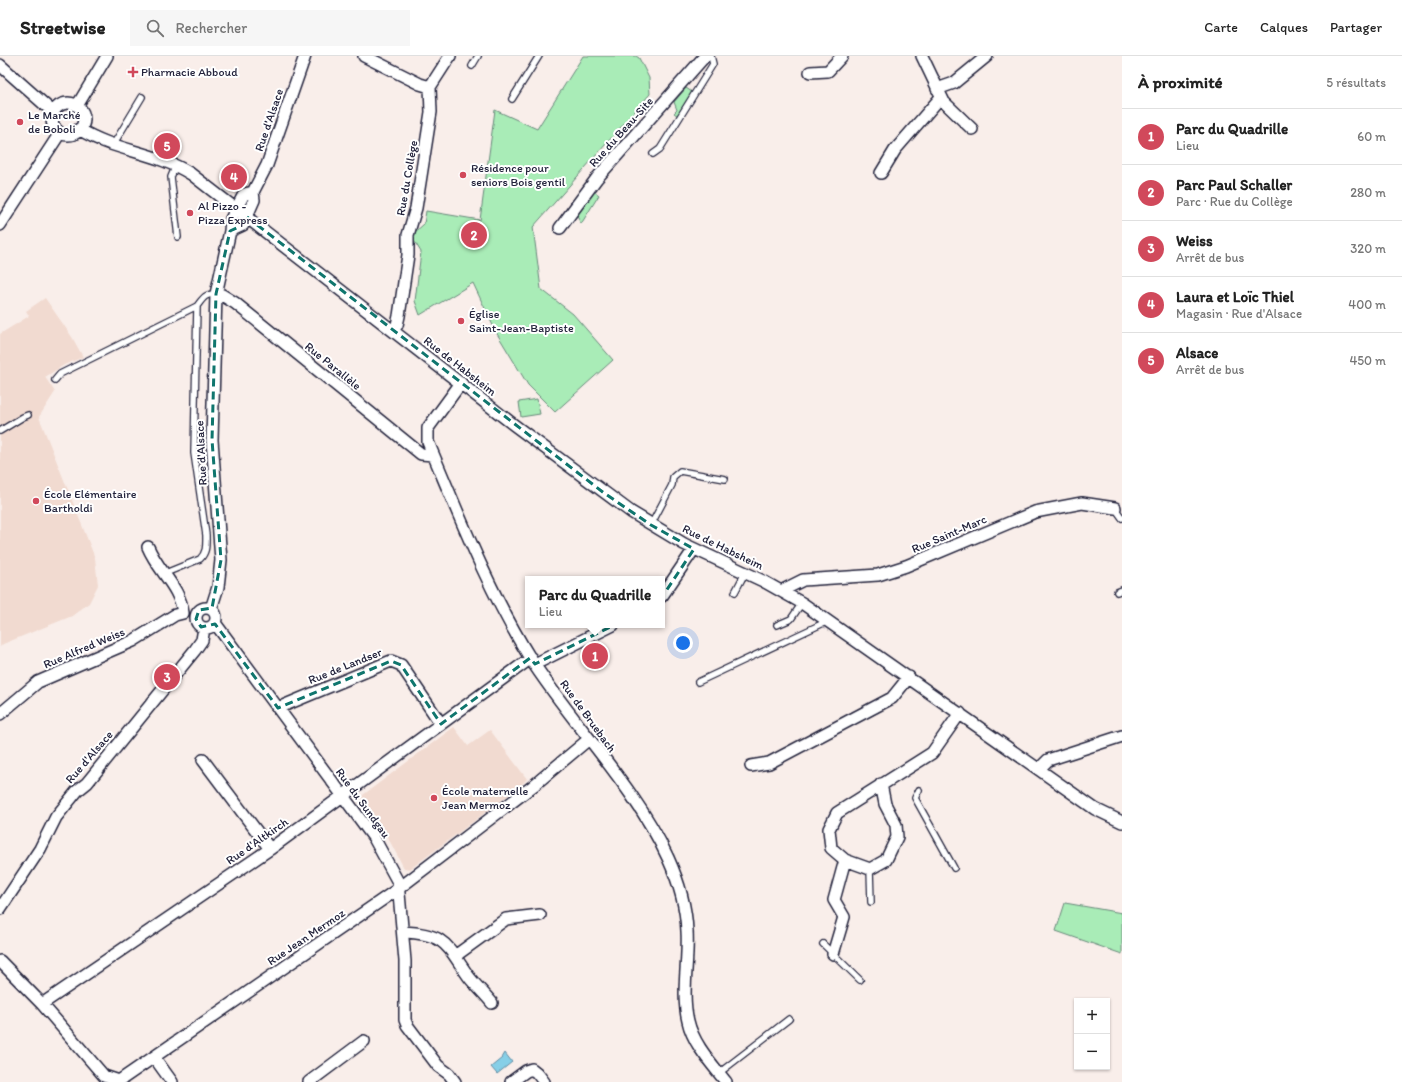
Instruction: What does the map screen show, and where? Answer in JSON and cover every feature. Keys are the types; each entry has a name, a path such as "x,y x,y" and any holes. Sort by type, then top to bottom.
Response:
{"street":[{"path":"77,106 107,56"},
{"name":"Rue d'Alsace","path":"230,231 243,225 254,200 253,192 267,165 305,56"},
{"path":"364,56 420,84 430,87 450,56"},
{"name":"Rue du Beau-Site","path":"560,228 597,178 705,56"},
{"path":"810,72 828,71 842,56"},
{"path":"922,56 947,107 972,130"},
{"path":"881,173 895,150 939,93 954,83 987,56"},
{"path":"0,65 53,112"},
{"name":"Rue du Collège","path":"393,331 397,326 399,316 408,255 408,235 416,208 432,112 430,87"},
{"path":"66,103 77,106 83,119 79,129 70,134 60,133 52,122 53,112 56,108 66,103"},
{"name":"Rue de Habsheim","path":"79,129 113,146 162,158 176,165 247,216 393,331 604,493 651,525 694,549 782,591 802,603 1094,808 1122,822"},
{"path":"0,225 60,133"},
{"name":"Rue d'Alsace","path":"212,609 218,587 221,560 212,440 216,294 230,231 231,218 244,194 253,192"},
{"name":"Rue Parallèle","path":"216,294 222,294 235,303 421,454 433,455"},
{"name":"Rue de Bruebach","path":"461,383 428,428 428,442 491,588 533,661 640,810 668,858 682,898 687,930 686,1006 688,1022 695,1040 726,1082"},
{"name":"Rue Saint-Marc","path":"782,591 803,580 878,575 906,566 1035,512 1082,503 1115,508"},
{"path":"148,547 153,560 176,591 182,602 183,613 196,616"},
{"path":"665,592 694,549"},
{"path":"202,608 212,609 216,614 215,623 210,628 204,628 198,625 196,616 202,608"},
{"name":"Rue Alfred Weiss","path":"0,714 38,682 133,641 175,615 183,613"},
{"name":"Rue du Sundgau","path":"215,623 374,838 398,882 405,961 405,1020 407,1025 438,1066 449,1074 456,1082"},
{"name":"Rue d'Alsace","path":"0,909 40,849 56,817 77,791 88,783 186,663 202,640 204,628"},
{"name":"Rue d'Altkirch","path":"42,1004 270,849 441,724 533,661 606,628"},
{"name":"Rue de Landser","path":"278,708 391,661 401,665 441,724"},
{"path":"751,766 769,763 892,698 909,677"},
{"path":"881,784 885,804 896,825 897,837 886,860 870,869 845,860 831,848 829,829 837,813 881,784 932,753 960,713"},
{"path":"1039,769 1048,760 1122,736"},
{"name":"Rue Jean Mermoz","path":"42,1004 104,1076 119,1081 398,889 533,786 589,739"},
{"path":"203,760 270,849"},
{"path":"834,954 844,917 834,900 845,860"},
{"path":"455,956 506,919 540,916"},
{"path":"403,932 423,932 444,942 470,979 492,1003"},
{"path":"0,961 42,1004"},
{"path":"309,1082 364,1041"},
{"path":"154,1057 172,1082"},
{"path":"511,1082 526,1071 532,1069 544,1082"}],"lane":[{"path":"472,66 478,56"},
{"path":"512,99 539,56"},
{"path":"653,154 660,149 713,64 711,56"},
{"path":"113,146 142,97"},
{"path":"176,165 171,177 178,238"},
{"path":"55,380 60,374 197,306 203,297 210,293 216,294"},
{"name":"Rue d'Alsace","path":"163,575 200,559 205,555 206,548 206,535 194,453 197,306"},
{"path":"0,431 28,415"},
{"path":"651,525 672,485 673,477 680,470 725,479"},
{"name":"Rue Saint-Marc","path":"1115,508 1122,518"},
{"path":"736,592 745,573"},
{"path":"778,625 791,619 802,603"},
{"path":"698,682 828,621"},
{"path":"919,790 915,798 954,868"},
{"path":"870,869 871,902"},
{"path":"823,944 860,980"},
{"path":"720,1073 789,1019"}],"highlighted area":[{"path":"247,217 604,493 651,525 694,549 666,591 649,608 535,664 530,658 441,724 401,665 391,661 278,708 215,624 201,627 196,619 199,610 212,608 221,560 212,440 216,294 230,231 243,225"}],"shaded area":[{"name":"École Elémentaire Bartholdi","path":"45,298 72,337 83,357 64,365 45,377 55,392 39,417 95,558 98,585 89,603 72,616 3,644 0,647 0,334 29,316 26,311"},
{"name":"École maternelle Jean Mermoz","path":"454,727 468,746 490,730 527,779 518,788 410,869 404,868 388,838 362,800 363,795"}],"green space":[{"path":"583,56 636,56 639,58 649,78 650,94 533,227 541,289 573,314 613,360 555,412 528,385 496,332 473,283 420,315 415,301 421,252 413,239 415,232 424,224 426,211 480,220 495,110 537,129"},
{"path":"686,88 692,92 678,116 674,113 677,110 674,102"},
{"path":"594,191 599,195 581,224 576,214"},
{"path":"537,399 540,414 521,417 519,402"},
{"path":"1065,903 1122,913 1122,954 1056,931"}],"water":[{"path":"505,1053 512,1062 497,1074 491,1067 502,1058"}],"place":[{"name":"Pharmacie Abboud","path":"133,72"},
{"name":"Le Marché de Boboli","path":"20,122"},
{"name":"Alsace","path":"167,146"},
{"name":"Résidence pour seniors Bois gentil","path":"463,175"},
{"name":"Laura et Loïc Thiel","path":"234,177"},
{"name":"Al Pizzo - Pizza Express","path":"190,213"},
{"name":"Parc Paul Schaller","path":"474,235"},
{"name":"Église Saint-Jean-Baptiste","path":"461,321"},
{"name":"École Elémentaire Bartholdi","path":"36,501"},
{"name":"Parc du Quadrille","path":"595,656"},
{"name":"Weiss","path":"167,677"},
{"name":"École maternelle Jean Mermoz","path":"434,798"}]}
